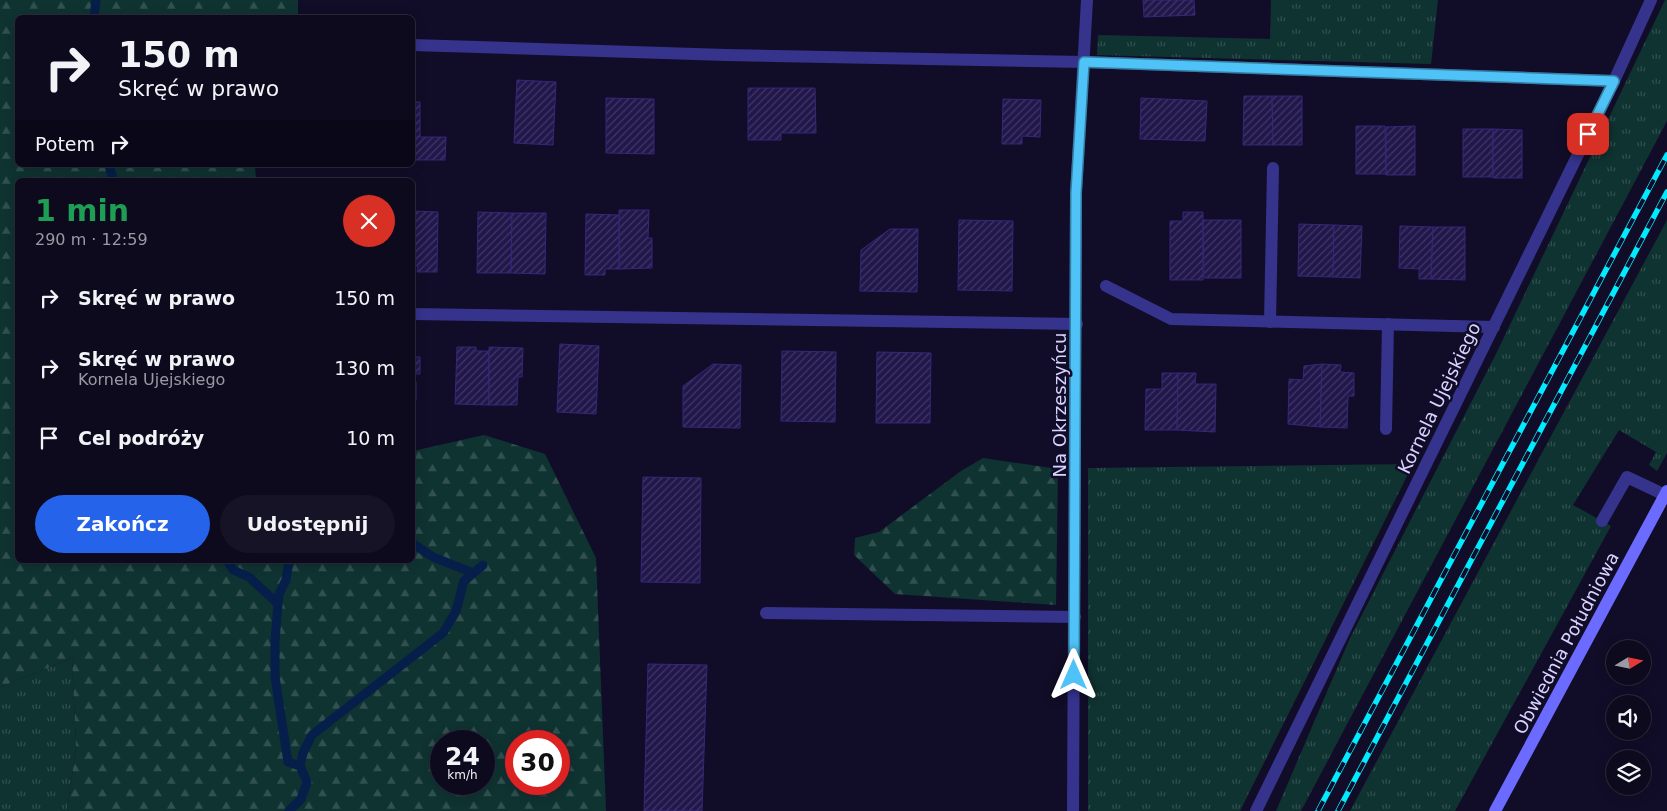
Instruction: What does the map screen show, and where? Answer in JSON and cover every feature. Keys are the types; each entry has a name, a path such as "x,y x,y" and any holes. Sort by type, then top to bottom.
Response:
{"main road":[{"name":"Obwiednia Południowa","path":"1495,811 1666,493"}],"street":[{"name":"Na Okrzeszyńcu","path":"1073,811 1077,324 1076,193 1087,0"},
{"name":"Kornela Ujejskiego","path":"1256,811 1614,81 1651,0"},
{"path":"415,45 726,56 1084,62 1614,81"},
{"path":"1270,322 1274,168"},
{"path":"1106,286 1172,319 1494,327"},
{"path":"415,314 1077,324"},
{"path":"1386,429 1388,324"},
{"path":"1602,521 1627,477 1666,493"},
{"path":"766,612 1075,617"}],"green space":[{"path":"0,0 298,0 298,15 15,15 15,167 255,167 256,178 15,178 15,563 415,563 415,451 484,435 545,454 596,558 606,811 67,811 76,748 72,658 0,687"},
{"path":"1271,0 1438,0 1431,64 1097,55 1098,35 1270,39"},
{"path":"1665,0 1667,0 1667,121 1301,811 1276,811 1350,638 1496,354"},
{"path":"1667,220 1667,453 1657,471 1649,465 1656,452 1619,430 1573,505 1611,526 1455,811 1350,811"},
{"path":"983,458 1058,469 1056,605 895,594 854,555 855,538 879,532 961,471"},
{"path":"1413,464 1240,811 1088,811 1088,468"},
{"path":"72,658 76,748 67,811 0,811 0,687"}],"building":[{"path":"1143,0 1194,0 1195,15 1144,17"},
{"path":"517,80 556,82 553,145 514,143"},
{"path":"748,88 815,88 816,133 781,133 781,140 748,140"},
{"path":"1244,96 1272,96 1273,145 1243,145"},
{"path":"1272,96 1302,96 1302,145 1273,145"},
{"path":"606,98 654,99 654,154 606,153"},
{"path":"1141,98 1207,101 1205,141 1140,139"},
{"path":"1003,99 1041,100 1040,137 1022,136 1022,144 1002,144"},
{"path":"415,102 420,102 420,137 446,137 445,160 415,160"},
{"path":"1356,126 1385,126 1386,174 1356,174"},
{"path":"1415,126 1415,175 1386,175 1386,127"},
{"path":"1463,129 1493,129 1493,177 1463,177"},
{"path":"1493,129 1522,130 1522,178 1493,178"},
{"path":"619,210 649,210 648,238 652,238 652,268 619,269"},
{"path":"415,211 438,212 437,272 417,272 418,266 415,266"},
{"path":"478,212 512,213 511,273 477,273"},
{"path":"1183,212 1203,212 1203,280 1170,280 1170,221 1183,221"},
{"path":"512,213 546,213 545,274 511,273"},
{"path":"586,214 619,215 619,269 605,269 605,275 585,275"},
{"path":"959,220 1013,221 1012,291 958,290"},
{"path":"1203,220 1241,220 1241,278 1204,278"},
{"path":"1299,224 1334,225 1333,277 1298,276"},
{"path":"1334,225 1362,226 1360,278 1333,277"},
{"path":"1400,226 1433,227 1431,279 1419,279 1419,269 1399,268"},
{"path":"1433,227 1465,227 1465,280 1431,279"},
{"path":"890,229 918,229 917,292 860,291 861,250"},
{"path":"560,344 599,346 596,414 557,412"},
{"path":"457,347 476,347 476,351 489,351 489,405 455,404"},
{"path":"489,347 523,348 522,377 518,377 517,405 489,405"},
{"path":"782,351 836,352 835,422 781,421"},
{"path":"877,352 931,353 930,423 876,423"},
{"path":"415,357 420,357 420,374 415,374"},
{"path":"713,364 741,365 740,428 683,427 683,386"},
{"path":"1322,364 1320,427 1288,424 1289,379 1303,380 1304,366"},
{"path":"1322,364 1341,365 1340,372 1354,373 1354,396 1348,396 1347,428 1320,427"},
{"path":"1162,373 1178,373 1177,430 1145,430 1146,389 1162,389"},
{"path":"1178,373 1196,373 1195,384 1216,384 1215,432 1177,430"},
{"path":"415,382 416,382 415,400"},
{"path":"643,477 701,478 700,583 641,582"},
{"path":"648,664 707,665 702,811 644,811"}],"waterway":[{"path":"94,15 96,0"},
{"path":"110,167 112,178"},
{"path":"415,545 433,557 473,573"},
{"path":"229,563 233,570 249,577 278,604 275,677 288,762 300,766 307,782 301,799 289,811"},
{"path":"278,604 279,594 286,580 289,563"},
{"path":"300,766 303,753 312,735 443,633 456,611 464,581 483,565"}],"railway":[{"path":"1318,811 1667,155"},
{"path":"1338,811 1667,192"}],"route":[{"path":"1074,675 1077,324 1076,193 1084,62 1614,81 1588,134"}]}
